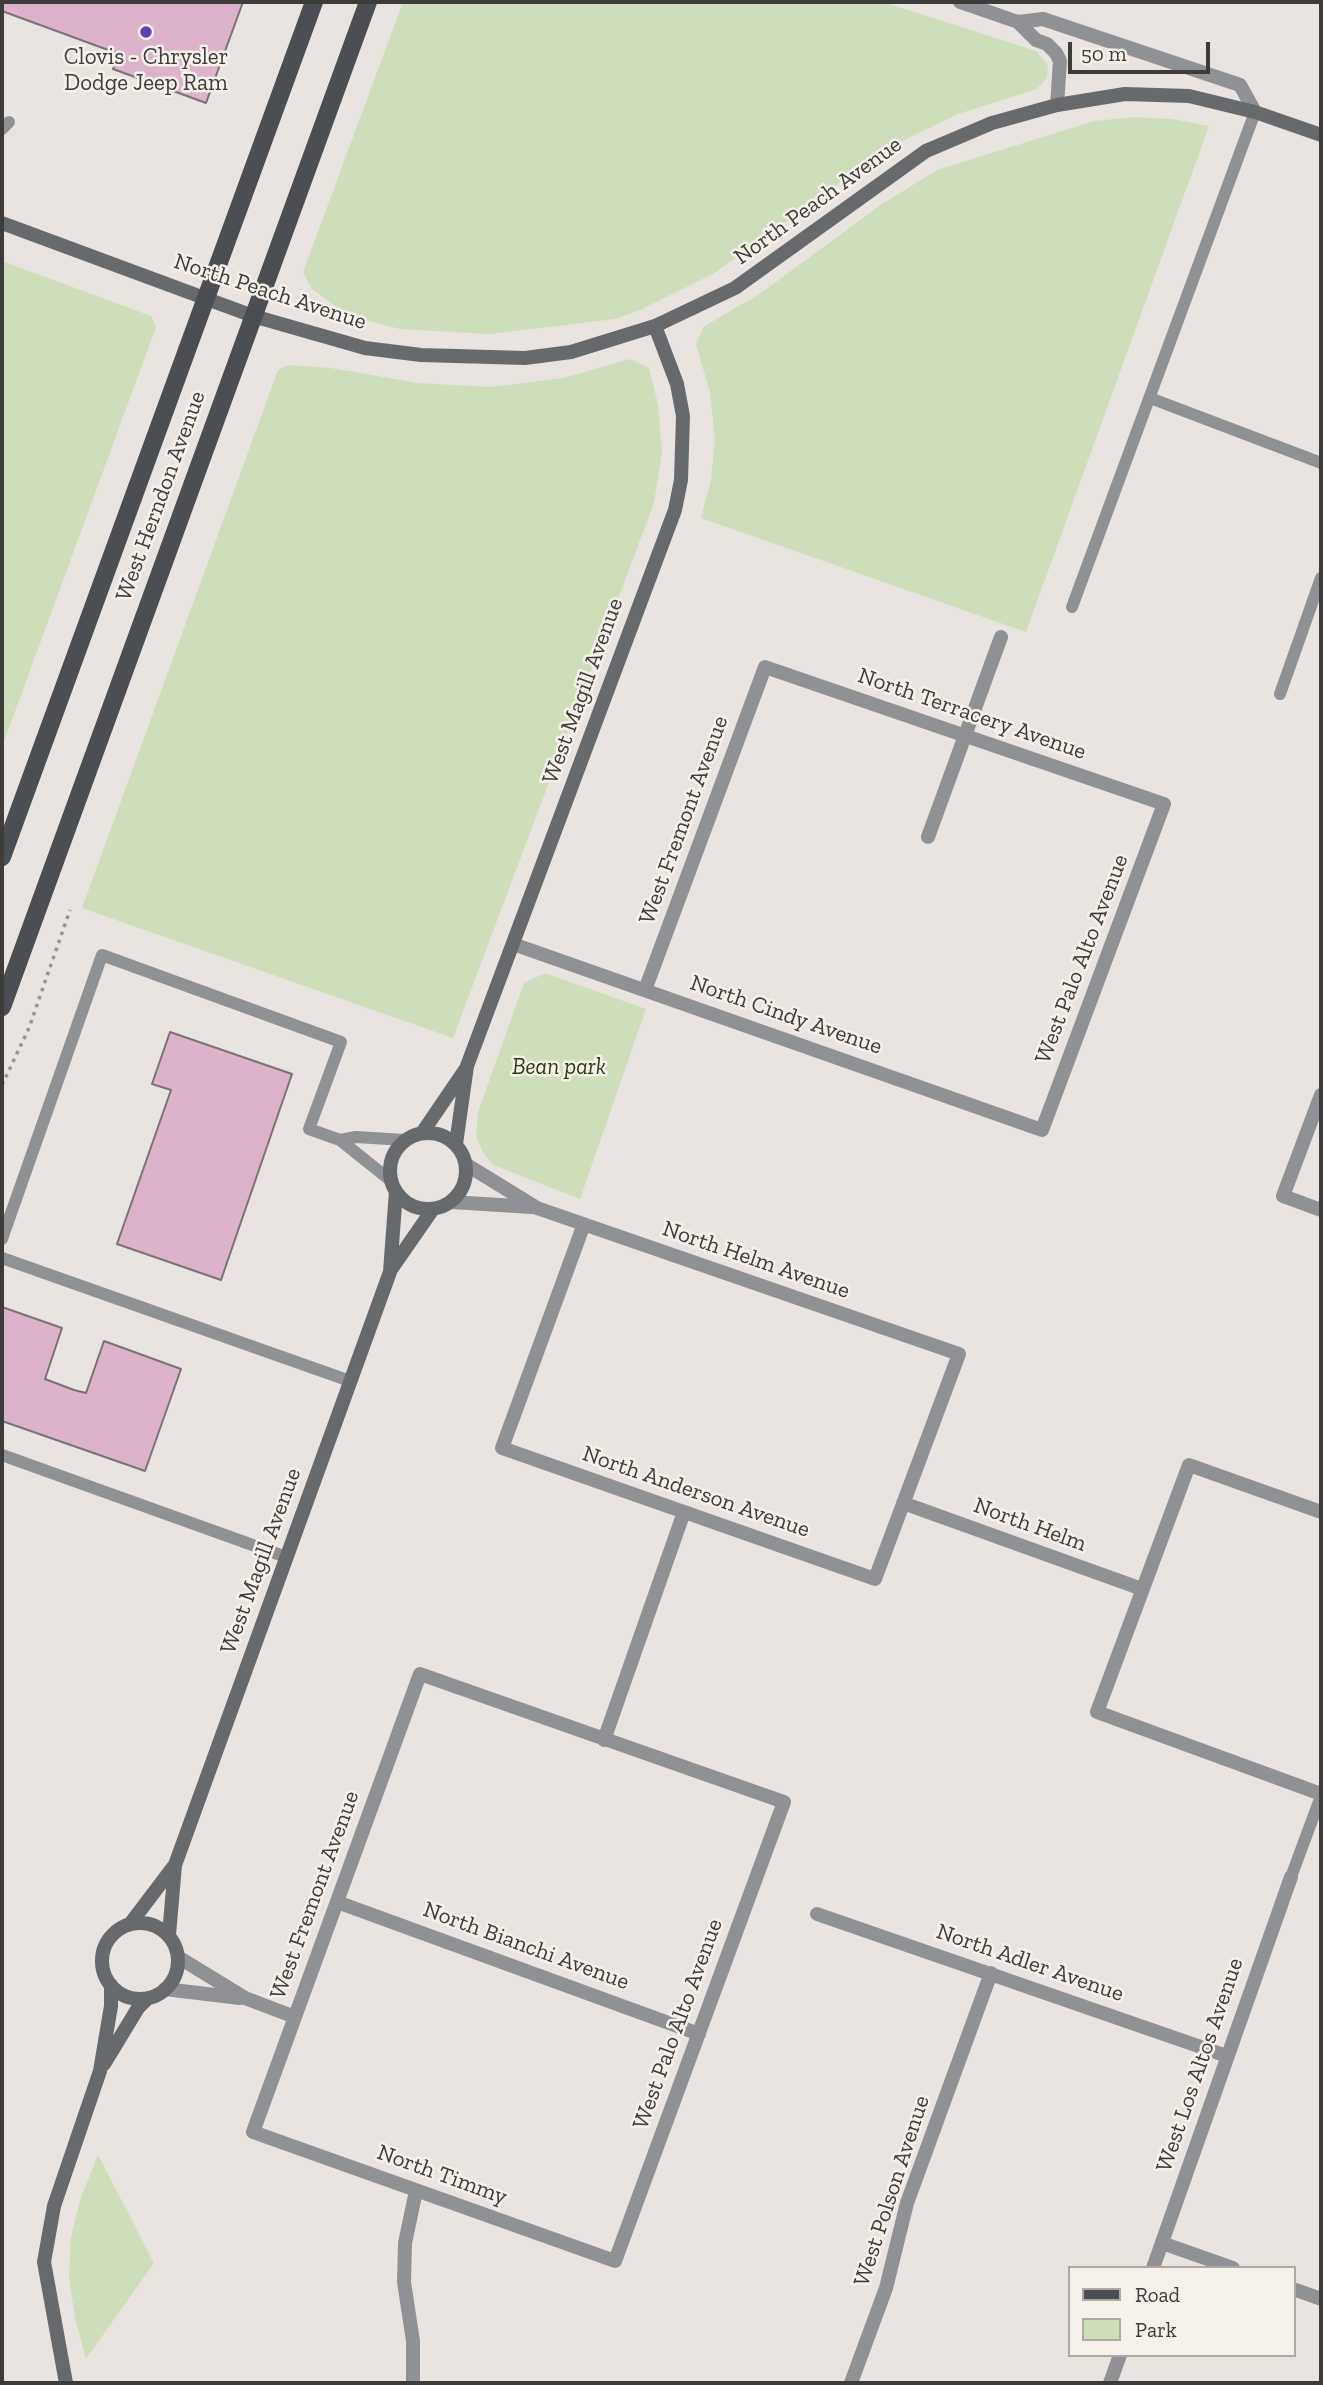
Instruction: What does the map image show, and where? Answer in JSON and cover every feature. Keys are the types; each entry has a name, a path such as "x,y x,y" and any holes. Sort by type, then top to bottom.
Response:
{"main road":[{"name":"West Herndon Avenue","path":"2,857 314,2"},
{"name":"West Herndon Avenue","path":"2,1007 368,2"}],"street":[{"path":"960,2 1018,22 1043,19 1240,85 1255,112"},
{"path":"1018,22 1036,40 1047,44 1060,61 1057,105"},
{"name":"North Peach Avenue","path":"2,223 253,316 365,348 481,359 571,352 654,326 735,288 926,151 992,123 1057,105 1125,94 1189,96 1255,112 1321,134"},
{"name":"West Magill Avenue","path":"456,1144 467,1066 675,510 681,480 683,416 677,384 654,326"},
{"path":"928,837 1001,637"},
{"name":"North Terracery Avenue","path":"765,667 1164,804"},
{"name":"West Fremont Avenue","path":"645,990 765,667"},
{"name":"West Palo Alto Avenue","path":"1042,1130 1164,804"},
{"name":"North Cindy Avenue","path":"513,944 1042,1130"},
{"name":"West Magill Avenue","path":"422,1133 467,1066"},
{"path":"1321,1094 1283,1196 1321,1210"},
{"path":"422,1133 441,1134 456,1144 467,1165 461,1192 451,1202 433,1209 412,1205 393,1186 393,1154 405,1140 422,1133"},
{"name":"North Helm Avenue","path":"467,1165 537,1208 959,1354 903,1503"},
{"name":"West Magill Avenue","path":"390,1272 393,1186"},
{"name":"North Helm Avenue","path":"451,1202 537,1208"},
{"name":"West Magill Avenue","path":"169,1935 175,1865 350,1381 390,1272 433,1209"},
{"name":"North Anderson Avenue","path":"584,1224 502,1448 875,1579 903,1503"},
{"path":"1321,1512 1189,1465 1097,1712 1321,1795"},
{"name":"North Helm","path":"903,1503 1142,1589"},
{"path":"604,1740 684,1512"},
{"name":"West Fremont Avenue","path":"253,2132 419,1674 604,1740"},
{"name":"West Palo Alto Avenue","path":"604,1740 784,1802 615,2261"},
{"name":"West Magill Avenue","path":"130,1924 175,1865"},
{"name":"West Los Altos Avenue","path":"1154,2266 1291,1877"},
{"name":"North Bianchi Avenue","path":"337,1902 699,2034"},
{"name":"North Adler Avenue","path":"817,1914 1227,2056"},
{"path":"100,2071 138,2008 173,1980 178,1957 169,1935 144,1924 130,1924 117,1931 105,1949 104,1972 111,1985 122,1994 148,1998"},
{"path":"178,1957 245,1998 295,2017"},
{"name":"West Polson Avenue","path":"851,2383 886,2288 907,2203 991,1973"},
{"path":"66,2383 44,2262 54,2206 100,2071 111,2006 111,1985"},
{"path":"165,1989 245,1998"},
{"name":"North Timmy","path":"253,2132 615,2261"},
{"path":"413,2383 413,2341 404,2282 405,2242 416,2191"},
{"path":"1162,2243 1227,2266"},
{"path":"1295,2290 1321,2299"},
{"path":"1110,2383 1119,2357"}],"lane":[{"path":"1072,607 1255,112"},
{"path":"1150,398 1321,463"},
{"path":"1280,694 1321,578"},
{"path":"2,1239 102,955 341,1042 309,1129 340,1140 393,1186"},
{"path":"340,1140 356,1137 405,1140"},
{"path":"2,1258 350,1381"},
{"path":"2,1455 286,1557"},
{"path":"1291,1877 1321,1795"}],"path":[{"path":"2,1085 29,1028 70,910"}],"green space":[{"path":"403,2 883,2 1036,51 1048,65 1047,78 1037,89 958,114 906,139 855,172 713,274 640,310 615,319 490,334 400,329 364,320 335,306 311,288 303,272"},
{"path":"1135,117 1172,119 1209,126 1026,632 701,518 711,480 715,440 710,392 696,345 703,327 761,293 879,206 937,170 1094,121"},
{"path":"2,261 151,316 156,327 2,747"},
{"path":"630,359 649,368 658,404 662,452 654,503 453,1038 82,908 278,370 288,365 331,368 418,383 491,387 564,378"},
{"name":"Bean park","path":"545,973 646,1009 580,1199 493,1165 484,1154 476,1136 478,1112 524,983"},
{"path":"98,2155 154,2263 86,2359 75,2318 69,2277 71,2237 80,2200"}],"building":[{"name":"Clovis - Chrysler Dodge Jeep Ram","path":"2,2 243,2 206,103 113,69 119,54 2,11"},
{"path":"170,1032 292,1074 221,1280 117,1244 171,1090 152,1084"},
{"path":"2,1307 62,1328 45,1379 74,1390 86,1393 104,1341 181,1369 145,1471 2,1421"}],"place":[{"name":"Clovis - Chrysler Dodge Jeep Ram","path":"146,32"}]}
